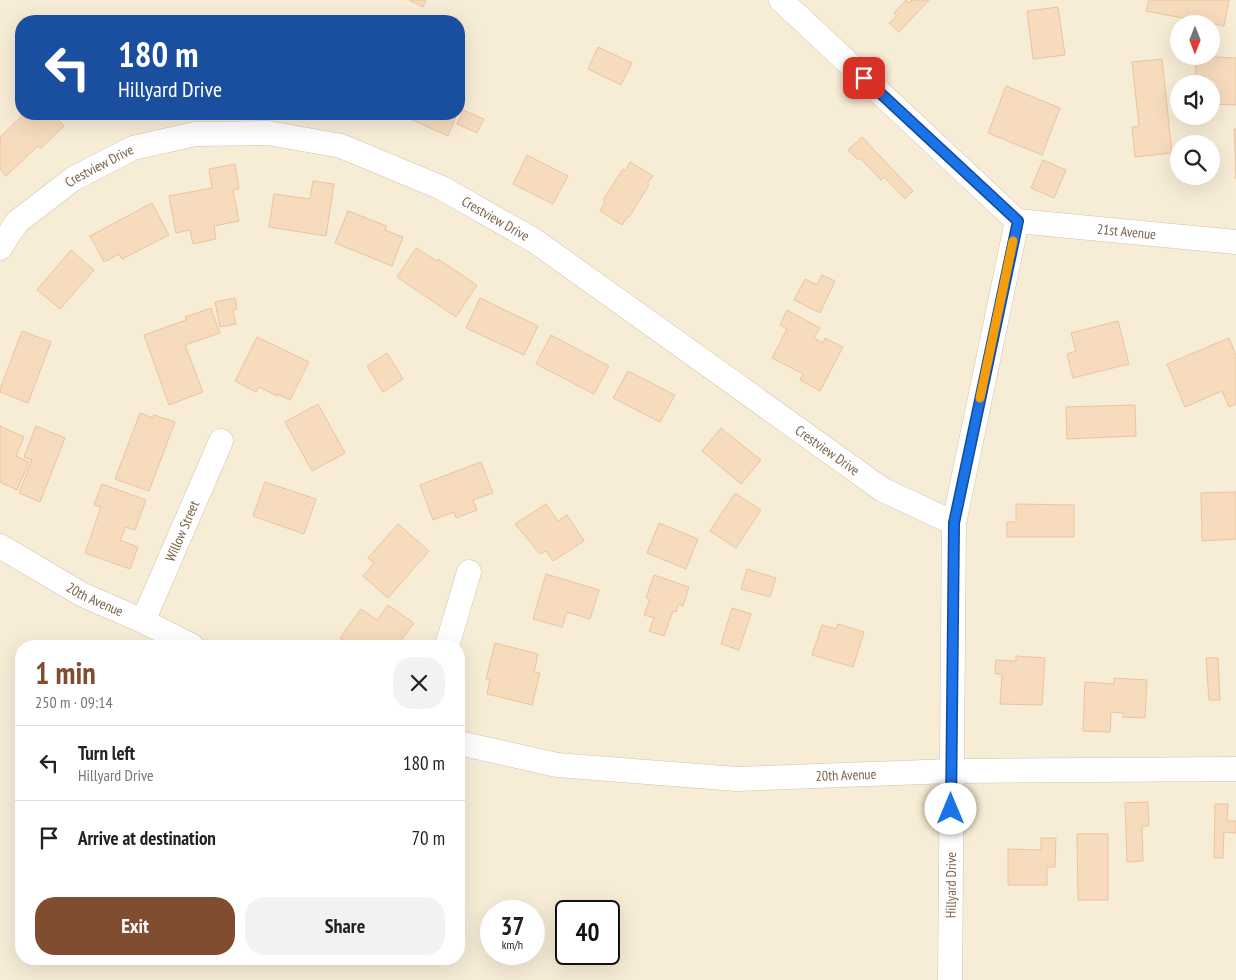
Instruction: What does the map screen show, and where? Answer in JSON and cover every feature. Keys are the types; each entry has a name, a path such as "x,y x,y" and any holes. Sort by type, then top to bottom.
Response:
{"street":[{"path":"781,0 1018,221"},
{"name":"Crestview Drive","path":"0,248 17,222 73,179 133,148 195,134 268,133 341,146 442,188 535,241 883,490 954,523"},
{"name":"21st Avenue","path":"1018,221 1236,242"},
{"name":"Hillyard Drive","path":"950,980 954,523 1018,221"},
{"name":"Willow Street","path":"143,621 221,441"},
{"name":"20th Avenue","path":"0,546 83,594 180,640"},
{"path":"449,640 469,572"},
{"name":"20th Avenue","path":"465,744 557,765 737,779 952,771 1236,769"}],"shaded area":[{"path":"0,0 1236,0 1236,980 0,980"}],"building":[{"path":"409,0 426,0 423,7"},
{"path":"906,0 909,3 912,0 929,0 899,32 889,23 897,16 894,13"},
{"path":"1149,0 1229,0 1224,26 1220,25 1220,15 1170,16 1146,11"},
{"path":"1058,7 1065,55 1033,59 1027,11"},
{"path":"598,47 632,63 621,85 588,69"},
{"path":"1220,57 1236,58 1236,105 1220,104 1220,75 1195,75 1196,65 1220,65"},
{"path":"1162,59 1170,135 1170,153 1135,157 1132,127 1139,126 1132,62"},
{"path":"1006,86 1060,108 1042,155 988,133"},
{"path":"465,111 484,119 477,133 457,124 459,120 465,120"},
{"path":"18,120 58,120 64,126 41,148 38,146 6,176 0,169 0,137"},
{"path":"412,120 455,120 448,136"},
{"path":"1234,129 1236,129 1236,179"},
{"path":"862,137 913,191 905,199 884,177 881,180 860,158 858,160 848,150"},
{"path":"527,155 568,176 553,204 513,184"},
{"path":"1043,160 1066,170 1054,198 1031,188"},
{"path":"630,162 653,176 629,217 622,225 600,211 605,202 603,200 623,169 625,171"},
{"path":"235,164 239,189 233,190 239,221 214,226 216,239 193,244 190,230 176,233 169,196 212,188 209,169"},
{"path":"313,181 334,184 326,236 269,227 274,194 310,199"},
{"path":"152,203 169,235 122,259 119,254 104,262 90,236"},
{"path":"348,211 387,226 385,230 403,237 392,266 335,243"},
{"path":"416,248 437,261 438,259 477,285 456,317 397,277"},
{"path":"71,250 94,270 60,309 37,290"},
{"path":"822,275 835,281 820,313 794,300 805,279 817,285"},
{"path":"235,298 237,309 233,310 236,324 220,327 215,302"},
{"path":"480,298 538,326 524,355 466,328"},
{"path":"211,308 220,333 185,345 203,392 169,405 144,335 186,320 185,317"},
{"path":"787,310 820,328 814,338 823,343 825,338 843,347 820,391 800,380 803,374 772,358 787,329 780,325"},
{"path":"1118,321 1129,364 1073,378 1067,354 1076,351 1071,333"},
{"path":"22,331 51,342 28,403 0,392"},
{"path":"551,335 609,366 594,394 536,364"},
{"path":"257,337 309,362 290,400 259,387 256,392 235,381"},
{"path":"1229,338 1236,356 1236,404 1229,407 1222,391 1185,407 1167,364"},
{"path":"387,353 403,379 383,392 367,366"},
{"path":"628,371 675,395 660,422 613,398"},
{"path":"318,404 345,453 312,471 285,422"},
{"path":"1135,405 1136,436 1067,439 1066,407"},
{"path":"140,413 153,418 154,415 175,422 149,491 115,479"},
{"path":"0,426 24,437 16,456 29,462 17,490 0,482"},
{"path":"36,426 65,438 40,502 19,493 32,460 24,457"},
{"path":"721,428 761,460 741,484 702,451"},
{"path":"481,462 493,493 473,500 477,510 456,518 454,512 433,520 420,485"},
{"path":"265,482 316,499 304,534 253,516"},
{"path":"102,484 146,500 135,530 126,527 120,540 138,547 130,569 85,553 101,507 94,505"},
{"path":"1236,492 1236,539 1202,541 1201,493"},
{"path":"735,493 761,510 736,548 710,531"},
{"path":"546,504 558,521 567,515 584,541 553,561 546,551 540,554 515,524"},
{"path":"1016,504 1074,505 1074,537 1007,537 1007,522 1016,522"},
{"path":"659,523 698,539 686,569 647,553"},
{"path":"398,524 429,551 388,598 363,576 374,563 368,558"},
{"path":"747,569 776,578 770,597 741,589"},
{"path":"546,574 599,590 590,619 567,612 562,627 533,619"},
{"path":"654,575 689,587 683,606 679,604 676,612 673,611 664,636 649,631 654,618 644,615 650,599 646,598"},
{"path":"388,605 414,623 401,640 343,640 340,638 361,609 377,620"},
{"path":"732,608 751,614 739,650 721,644"},
{"path":"838,624 864,632 853,667 812,655 822,625 836,629"},
{"path":"495,643 538,654 534,672 540,673 532,705 487,694 490,679 486,679"},
{"path":"1016,656 1045,658 1042,705 1000,704 1002,674 995,674 996,660 1016,661"},
{"path":"1206,658 1218,658 1220,700 1209,700"},
{"path":"1114,678 1147,680 1145,718 1123,717 1123,713 1111,712 1110,732 1083,731 1085,682 1114,684"},
{"path":"1148,802 1149,826 1142,826 1143,861 1127,862 1125,803"},
{"path":"1215,804 1228,804 1227,821 1236,821 1236,833 1224,832 1223,858 1214,858"},
{"path":"1077,834 1108,834 1108,900 1078,900"},
{"path":"1041,838 1056,838 1055,867 1047,867 1047,885 1008,885 1008,849 1041,850"}],"slow traffic":[{"path":"980,398 1013,241"}],"route":[{"path":"864,78 1018,221 954,523 951,809"}]}
